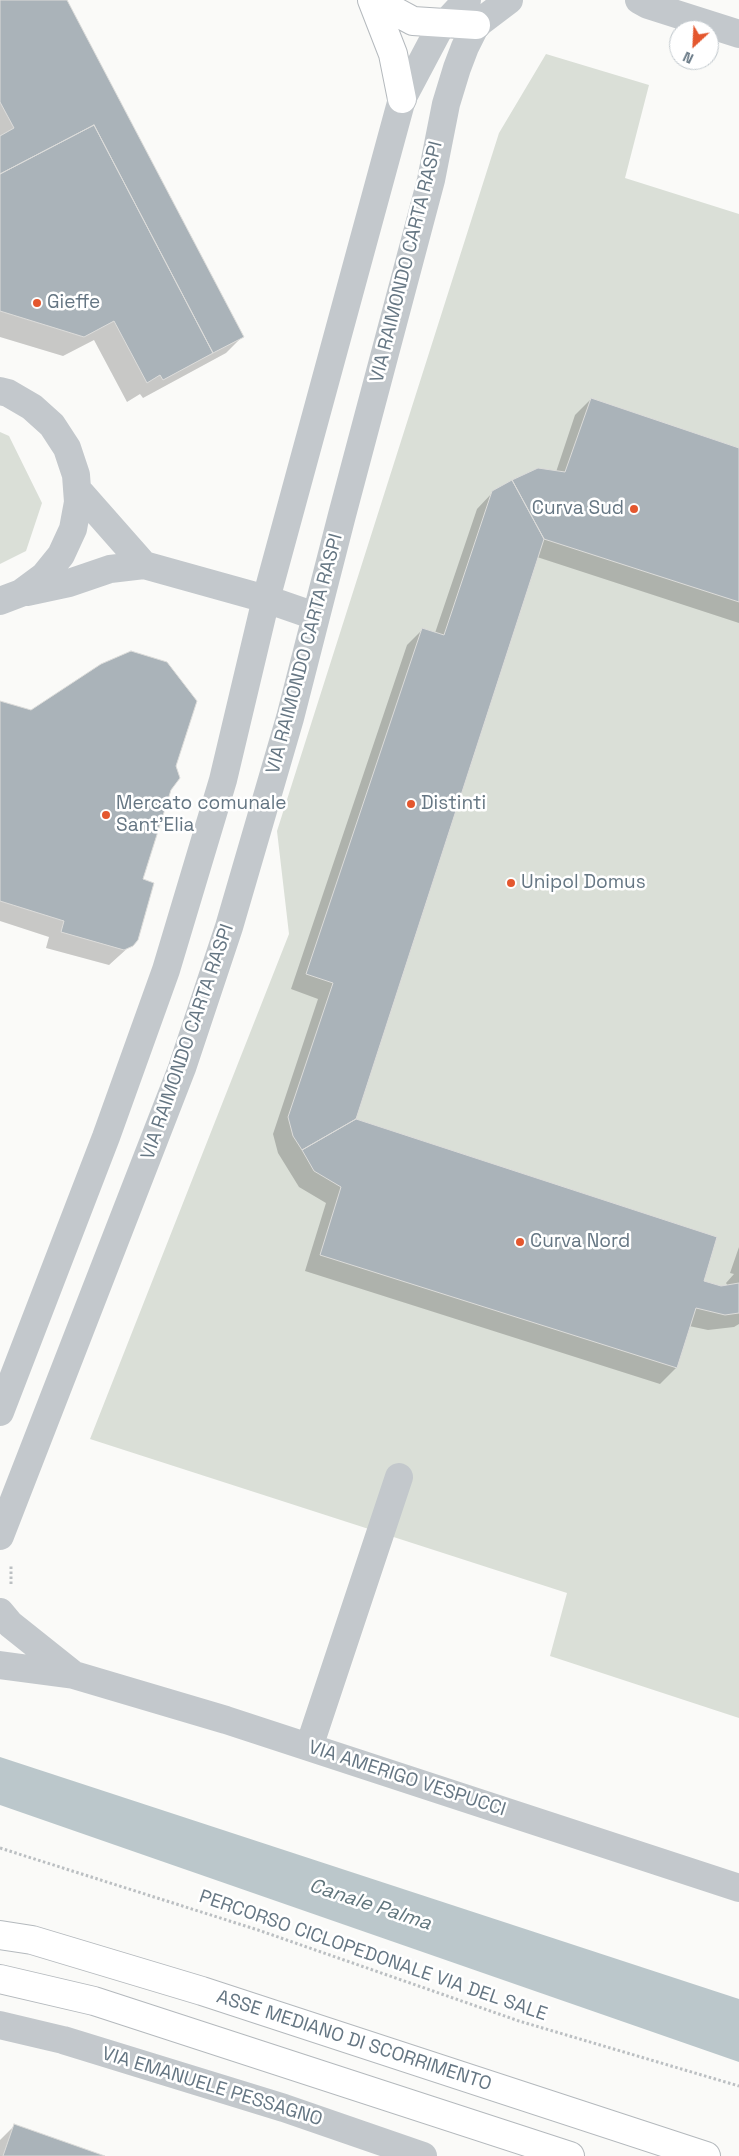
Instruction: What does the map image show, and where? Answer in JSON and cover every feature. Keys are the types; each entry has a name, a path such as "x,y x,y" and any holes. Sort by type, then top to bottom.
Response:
{"highway":[{"path":"373,0 413,21 476,25"},
{"path":"373,0 393,54 402,99"},
{"name":"ASSE MEDIANO DI SCORRIMENTO","path":"0,1935 32,1940 202,1991 706,2156"},
{"path":"0,1978 94,2001 570,2156"}],"street":[{"path":"0,1412 106,1137 166,970 223,780 266,599 402,99 438,31 468,0"},
{"name":"VIA RAIMONDO CARTA RASPI","path":"0,1536 182,1068 229,927 290,718 315,616 431,180 446,104 465,47 476,25 509,0"},
{"path":"639,0 648,5 694,20"},
{"path":"681,0 698,20"},
{"path":"719,28 739,34"},
{"path":"0,391 8,393 32,407 52,425 67,448 76,475 78,502 73,529 61,554 44,576 10,597"},
{"path":"77,489 144,565"},
{"path":"10,597 69,583 110,569 144,565 266,599 315,616"},
{"path":"309,1747 399,1477"},
{"name":"VIA AMERIGO VESPUCCI","path":"0,1612 10,1624 74,1674"},
{"name":"VIA AMERIGO VESPUCCI","path":"0,1665 74,1674 309,1747 739,1888"},
{"name":"VIA EMANUELE PESSAGNO","path":"0,2025 63,2040 284,2108 423,2156"}],"path":[{"name":"PERCORSO CICLOPEDONALE VIA DEL SALE","path":"0,1848 258,1930 519,2021 739,2086"}],"shaded area":[{"name":"Unipol Domus","path":"546,54 649,85 625,178 739,214 739,1718 550,1656 567,1593 90,1439 289,934 277,831 499,133"},
{"path":"0,432 9,436 42,503 26,551 0,564"}],"water":[{"name":"Canale Palma","path":"0,1757 739,1999 739,2062 0,1805"}],"building":[{"path":"0,0 67,0 244,337 213,353 94,125 0,174 0,136 14,128 0,102"},
{"path":"94,125 213,353 163,380 160,375 147,383 114,321 84,337 0,311 0,174"},
{"name":"Curva Sud","path":"591,398 739,448 739,602 544,539 512,480 538,468 565,472"},
{"name":"Distinti","path":"512,480 544,539 356,1119 302,1150 293,1136 288,1117 333,983 306,974 422,628 444,635 492,491"},
{"path":"131,651 167,662 197,701 176,766 180,778 171,790 143,879 154,883 138,940 133,946 124,950 61,932 64,921 0,901 0,701 31,710 101,664"},
{"name":"Curva Nord","path":"356,1119 717,1237 704,1281 721,1286 739,1283 739,1313 725,1315 696,1308 677,1368 320,1255 341,1187 314,1171 302,1150"},
{"path":"14,2124 105,2156 3,2156"}],"place":[{"name":"Gieffe","path":"37,303"},
{"name":"Curva Sud","path":"634,509"},
{"name":"Distinti","path":"411,804"},
{"name":"Mercato comunale Sant'Elia","path":"106,815"},
{"name":"Unipol Domus","path":"511,883"},
{"name":"Curva Nord","path":"520,1242"}]}
